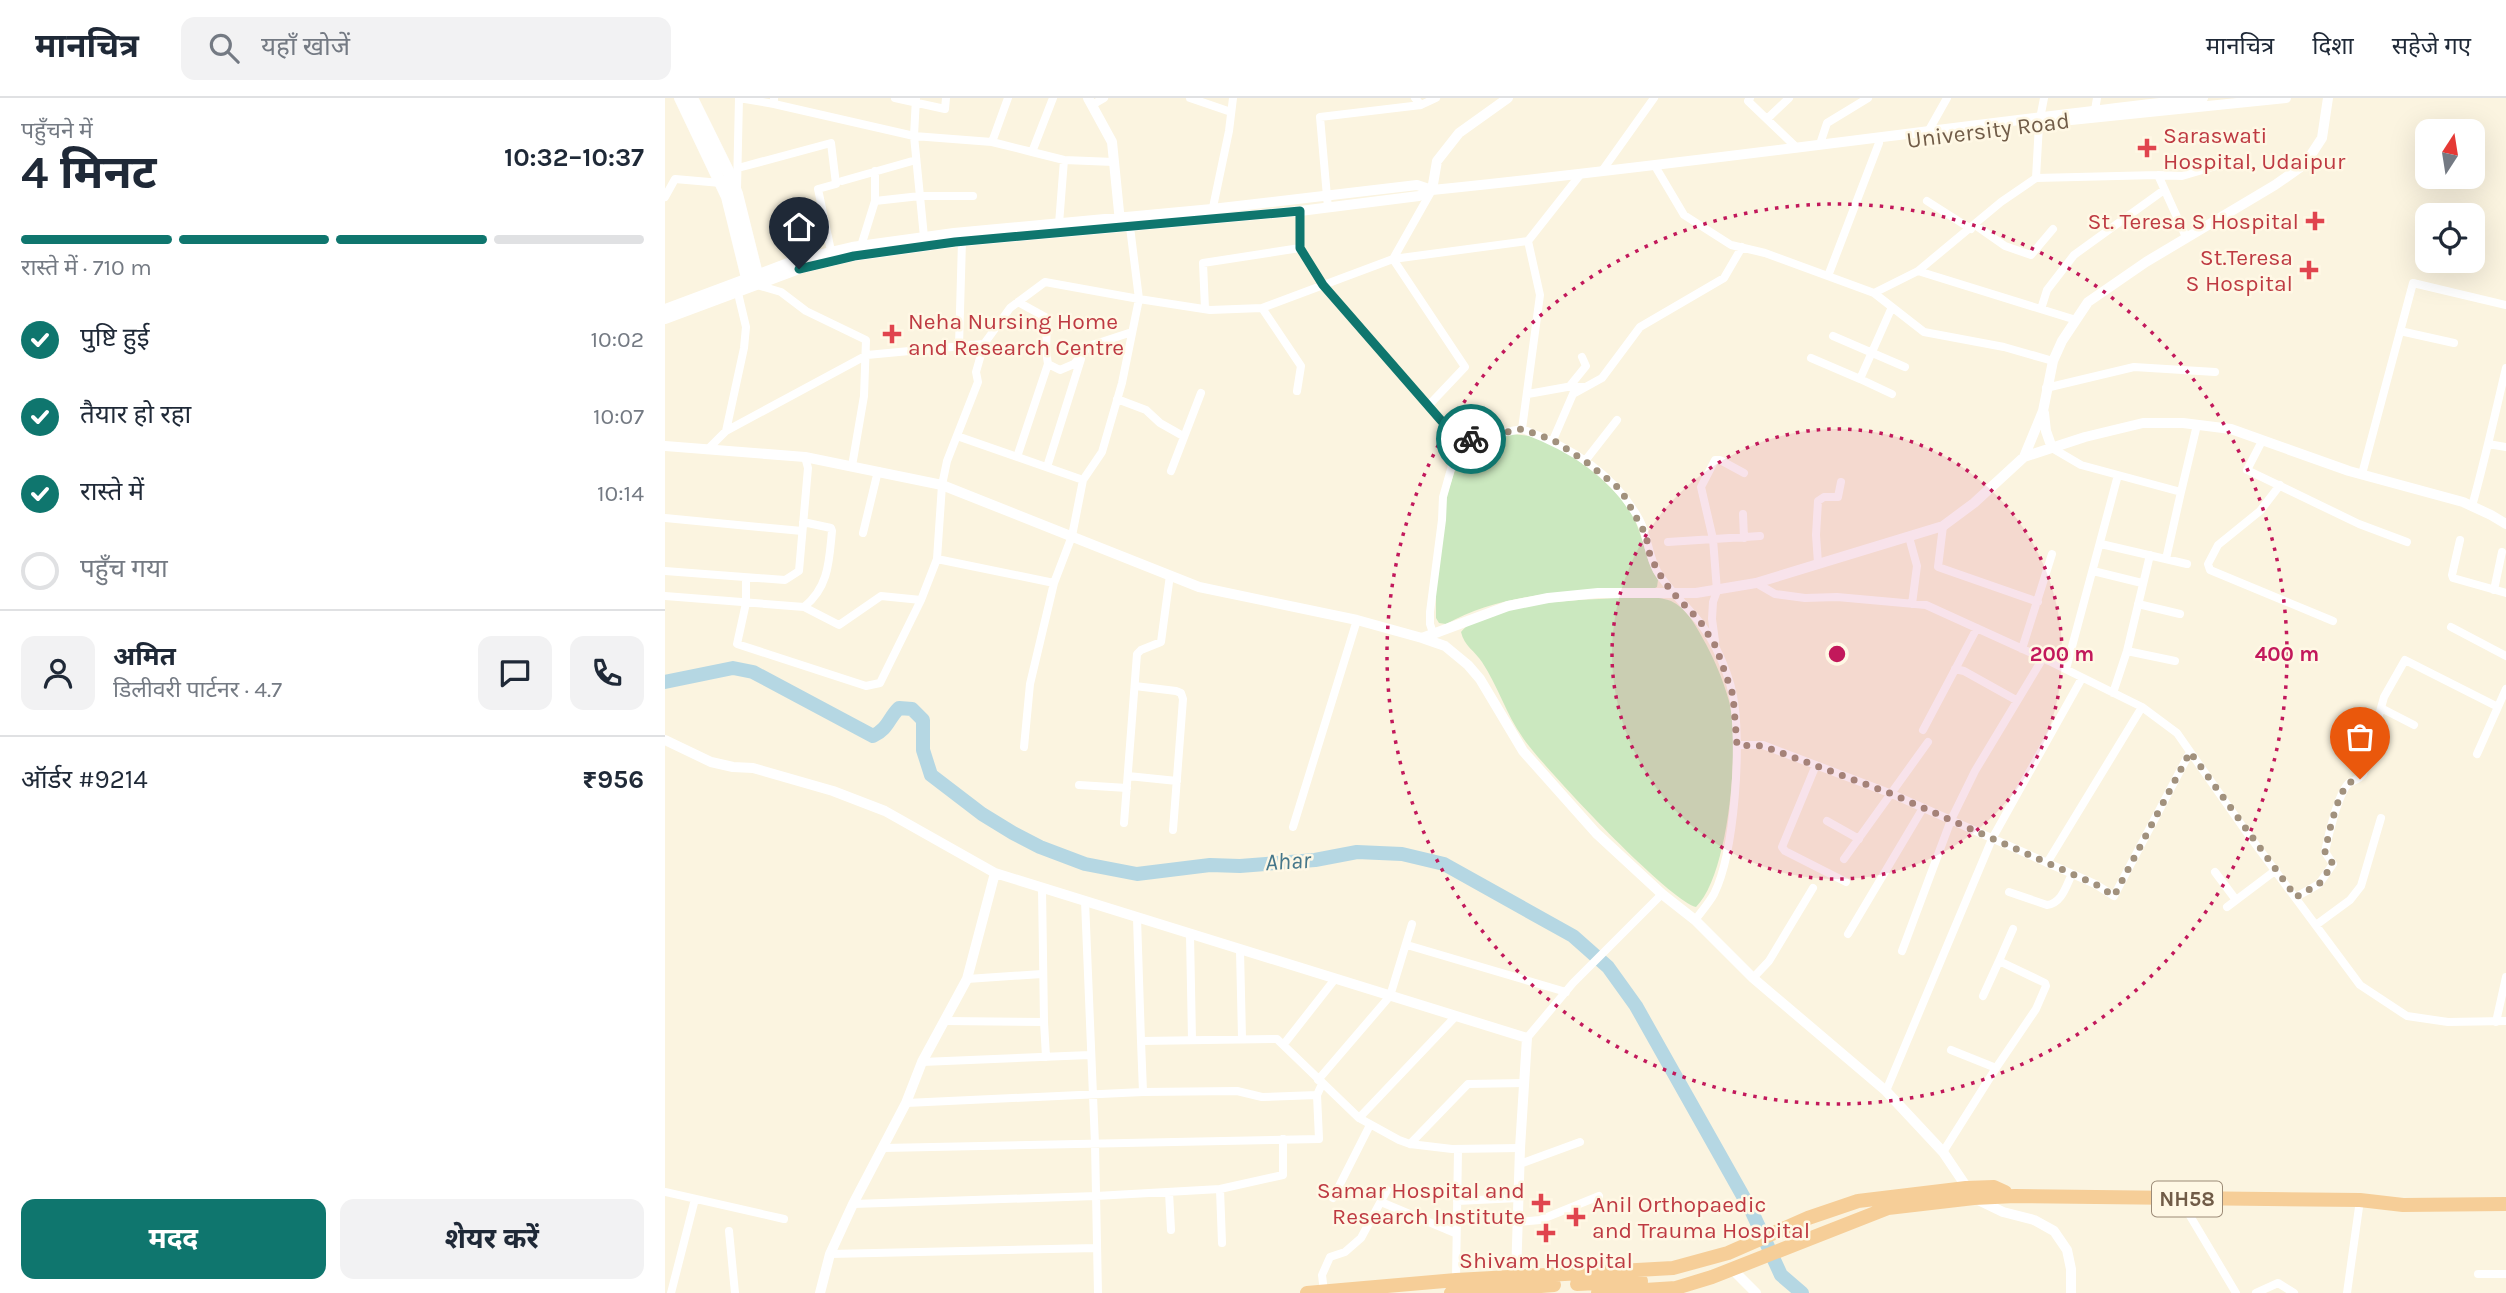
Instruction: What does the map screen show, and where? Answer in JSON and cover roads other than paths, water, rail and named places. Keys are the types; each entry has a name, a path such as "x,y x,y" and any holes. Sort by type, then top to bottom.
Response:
{"highway":[{"name":"NH58","path":"1732,1269 1888,1208 1994,1187 2015,1196 2180,1199 2360,1200 2400,1196 2506,1195"},
{"name":"NH58","path":"1728,1253 1858,1201 1889,1195 1970,1193"},
{"name":"NH58","path":"2360,1200 2403,1205 2506,1204"},
{"path":"1454,1287 1516,1277 1673,1268 1728,1253"},
{"path":"1708,1269 1728,1253"},
{"path":"1307,1293 1667,1279 1708,1269 1732,1269"},
{"path":"1598,1293 1676,1287 1713,1278 1732,1269"}],"main road":[{"path":"680,98 722,183 746,282"},
{"path":"692,98 730,173 737,194 746,282"}],"street":[{"path":"737,194 739,98 774,101 914,136 992,142 1064,160 1114,162"},
{"path":"895,98 945,109 946,98"},
{"path":"992,142 1008,98"},
{"path":"1032,152 1053,98"},
{"path":"1024,747 1030,684 1054,583 1072,536 1083,480 1101,452 1118,399 1139,299 1123,224 1112,142 1090,101 1104,98"},
{"path":"1190,98 1231,112"},
{"path":"1212,214 1233,98"},
{"path":"1328,202 1320,117 1436,98"},
{"path":"1393,259 1432,190 1437,161 1459,133 1508,98"},
{"path":"1602,171 1654,98"},
{"path":"1750,98 1748,101 1797,148"},
{"path":"1767,119 1789,98"},
{"path":"1820,144 1828,123 1868,98"},
{"path":"1929,130 1947,98"},
{"path":"2036,178 2039,120 2044,98"},
{"path":"2095,110 2097,98"},
{"name":"University Road","path":"1773,152 1821,151 1879,144 2149,101 2203,98"},
{"name":"University Road","path":"665,319 746,282 824,261 963,241 1328,202 1417,185 1432,190 1773,152 1929,130 2286,98"},
{"path":"2024,457 2043,411 2053,361 2062,341 2088,302 2186,237 2275,185 2305,164 2322,138 2328,98"},
{"path":"916,101 914,136 924,237"},
{"path":"738,168 831,143 836,184 818,189 831,251"},
{"path":"1828,276 1879,144"},
{"path":"842,181 916,160"},
{"path":"1059,224 1064,160"},
{"path":"1874,293 1918,271 2001,202 2036,178 2182,176 2233,161"},
{"path":"1655,166 1684,215 1731,245 1765,253 1874,293 1924,332 2004,347 2053,361"},
{"path":"861,246 875,201 875,172"},
{"path":"665,174 675,179 722,183"},
{"path":"746,578 746,603 737,644 866,687 880,683 921,600 937,559 942,485 947,461 978,382 976,372 984,344 1010,308 1045,282 1205,309 1262,308 1393,259 1528,241 1580,175"},
{"path":"2158,175 2186,237"},
{"path":"665,197 675,179"},
{"path":"2041,309 2046,290 2074,255 2164,190"},
{"path":"875,201 920,196 973,196"},
{"path":"1927,201 2005,246 2031,255 2053,229"},
{"name":"University Road","path":"1212,214 1300,211 1328,202"},
{"path":"1300,211 1300,248 1323,285 1459,441"},
{"name":"University Road","path":"665,309 831,251 924,237 1059,224 1123,224"},
{"path":"959,346 963,241"},
{"path":"1522,429 1539,295 1528,241"},
{"path":"1553,440 1573,394 1602,378 1640,327 1724,278 1742,247"},
{"path":"1205,309 1203,263 1300,248"},
{"path":"1393,259 1465,367 1429,405"},
{"path":"1918,271 2076,320"},
{"path":"726,430 744,348 746,282 781,292 806,311 866,340 867,355 859,432 852,466"},
{"path":"2362,474 2413,283 2506,305"},
{"path":"1017,457 1048,364 1047,318 1018,302"},
{"path":"1860,379 1892,307"},
{"path":"1262,308 1301,366 1297,391"},
{"path":"2400,331 2453,343"},
{"path":"1048,364 1060,370 1074,364 1089,346 1132,332"},
{"path":"1833,336 1905,367"},
{"path":"707,450 726,430 867,355 984,344"},
{"path":"1047,467 1082,356"},
{"path":"1569,387 1585,366 1582,357"},
{"path":"1811,358 1892,394"},
{"path":"2046,388 2134,366 2215,372"},
{"path":"2472,506 2506,368"},
{"path":"1528,394 1586,387"},
{"path":"1171,471 1201,393"},
{"path":"1118,399 1146,410 1160,423 1183,436"},
{"path":"2043,411 2052,448 2081,465 2181,492"},
{"path":"1585,461 1617,420"},
{"path":"1427,635 1508,606 1548,598 1598,593 1696,593 1756,583 1943,526 1974,503 2024,457 2085,437 2143,423 2231,429 2362,474 2472,506 2506,522"},
{"path":"2166,559 2197,425"},
{"path":"1459,441 1522,429 1553,440 1585,461 1621,490 1646,535 1649,552 1657,570 1671,591 1700,621 1716,647"},
{"path":"957,436 1083,480"},
{"path":"1427,635 1443,520 1443,497 1459,441"},
{"path":"2262,441 2247,470 2359,524 2407,542"},
{"path":"2488,444 2506,447"},
{"path":"665,446 805,457 942,485 1199,587 1427,635 1468,665 1480,679 1523,751 1596,833 1662,894 1695,920 1753,978 1887,1091 1943,1152 1970,1193 2003,1212 2034,1220 2053,1231 2067,1250 2071,1269 2071,1293"},
{"path":"665,571 785,580 799,571 808,468 805,457"},
{"path":"1695,920 1714,894 1726,856 1732,824 1737,745 1733,695 1716,647 1712,619 1717,591 1713,539 1701,487 1712,463 1720,460 1744,473"},
{"path":"863,533 879,471"},
{"path":"2066,669 2094,571 2117,475"},
{"path":"1818,563 1818,501 1823,497 1838,497 1841,482"},
{"path":"2280,485 2260,511 2218,545 2207,564 2210,569 2333,621"},
{"path":"1743,514 1744,538"},
{"path":"665,517 831,528 825,579 817,597 804,607"},
{"path":"1943,526 1938,567 2038,602"},
{"path":"1668,542 1760,536"},
{"path":"1909,537 1917,566 1912,604"},
{"path":"2460,540 2453,578 2506,593"},
{"path":"2101,544 2187,564"},
{"path":"2494,590 2501,552"},
{"path":"2022,649 2052,554"},
{"path":"2113,693 2127,651 2150,555"},
{"path":"937,559 1054,583"},
{"path":"2094,571 2143,583"},
{"path":"1124,823 1137,654 1161,642 1170,575"},
{"path":"1756,583 1776,594 1805,598 1837,597 1926,604 2142,707 2177,733 2360,985 2407,1016 2448,1022 2501,1021 2506,977"},
{"path":"665,596 804,607 839,625 881,596 921,600"},
{"path":"2138,604 2180,614"},
{"path":"1293,827 1357,620"},
{"path":"2451,627 2506,656"},
{"path":"1923,730 1977,628"},
{"path":"2127,651 2175,661"},
{"path":"1902,951 1951,820 1975,771 2043,658"},
{"path":"2296,897 2319,884 2333,864 2325,852 2341,796 2349,783 2360,779 2363,774 2384,697 2405,660 2497,706"},
{"path":"1955,669 1964,671 2016,700"},
{"path":"1887,1091 1993,839 2082,678"},
{"path":"1135,686 1181,693 1183,699 1173,830"},
{"path":"2477,754 2506,689"},
{"path":"2047,863 2070,821 2142,707"},
{"path":"2381,708 2414,724"},
{"path":"665,740 711,762 753,768 833,791 885,811 995,873 1527,1038"},
{"path":"1844,859 1928,742"},
{"path":"1737,745 1763,746 1892,794 2072,874 2114,896 2190,752"},
{"path":"1816,765 1782,847 1846,882"},
{"path":"1128,776 1177,781"},
{"path":"1079,785 1127,788"},
{"path":"1848,934 1923,808"},
{"path":"2316,925 2350,900 2361,886 2381,818"},
{"path":"1827,821 1859,839"},
{"path":"2227,907 2276,870"},
{"path":"2214,872 2237,900"},
{"path":"820,1293 830,1254 853,1204 906,1103 922,1062 967,979 995,873"},
{"path":"2009,892 2053,905 2058,901 2072,874"},
{"path":"1042,888 1045,1057"},
{"path":"1753,978 1769,961 1813,888"},
{"path":"1516,1277 1527,1038 1573,983 1662,894"},
{"path":"1085,901 1098,1293"},
{"path":"1137,918 1143,1092"},
{"path":"883,1148 1319,1139 1317,1095 1320,1082 1390,996 1412,924"},
{"path":"1983,996 2013,929"},
{"path":"1190,934 1192,1040"},
{"path":"1407,945 1566,992"},
{"path":"1240,950 1242,1038"},
{"path":"1943,1152 2036,1009 2046,986 2045,983 1999,961"},
{"path":"967,979 1042,974"},
{"path":"1284,1044 1335,979"},
{"path":"1360,1118 1456,1016"},
{"path":"944,1021 1044,1022"},
{"path":"1141,1041 1277,1039 1360,1118 1410,1144 1458,1150 1520,1147"},
{"path":"1951,1050 1996,1068"},
{"path":"922,1062 1090,1055"},
{"path":"1410,1144 1468,1084 1525,1083"},
{"path":"906,1103 1143,1092 1237,1091 1262,1097 1317,1095"},
{"path":"1333,1198 1370,1125"},
{"path":"853,1204 1220,1189 1283,1175 1283,1139"},
{"path":"1520,1164 1580,1142"},
{"path":"1454,1287 1458,1150"},
{"path":"1220,1189 1222,1243"},
{"path":"1324,1292 1322,1275 1330,1258 1345,1252 1361,1238 1387,1190"},
{"path":"665,1192 784,1219"},
{"path":"1169,1192 1171,1230"},
{"path":"1518,1222 1540,1220 1599,1196"},
{"path":"1457,1201 1518,1198"},
{"path":"671,1293 695,1199"},
{"path":"2180,1199 2236,1293"},
{"path":"2347,1293 2360,1200"},
{"path":"1381,1202 1455,1233"},
{"path":"729,1231 735,1293"},
{"path":"830,1254 1097,1248"},
{"path":"1732,1269 1756,1293"},
{"path":"2478,1274 2506,1274"},
{"path":"2256,1293 2278,1283 2294,1293"}],"waterway":[{"name":"Ahar","path":"665,682 733,668 753,672 873,736 885,727 899,708 912,709 923,720 923,750 931,775 982,814 1013,833 1040,847 1085,864 1137,874 1210,865 1240,866 1315,860 1357,852 1402,854 1444,864 1573,936 1608,967 1636,1006 1752,1212 1781,1275 1802,1293"}],"place":[{"name":"Saraswati Hospital, Udaipur","path":"2147,148"},
{"name":"St. Teresa S Hospital","path":"2315,221"},
{"name":"St.Teresa S Hospital","path":"2309,270"},
{"name":"Neha Nursing Home and Research Centre","path":"892,334"},
{"name":"Samar Hospital and Research Institute","path":"1541,1203"},
{"name":"Anil Orthopaedic and Trauma Hospital","path":"1576,1217"},
{"name":"Shivam Hospital","path":"1546,1233"}]}
